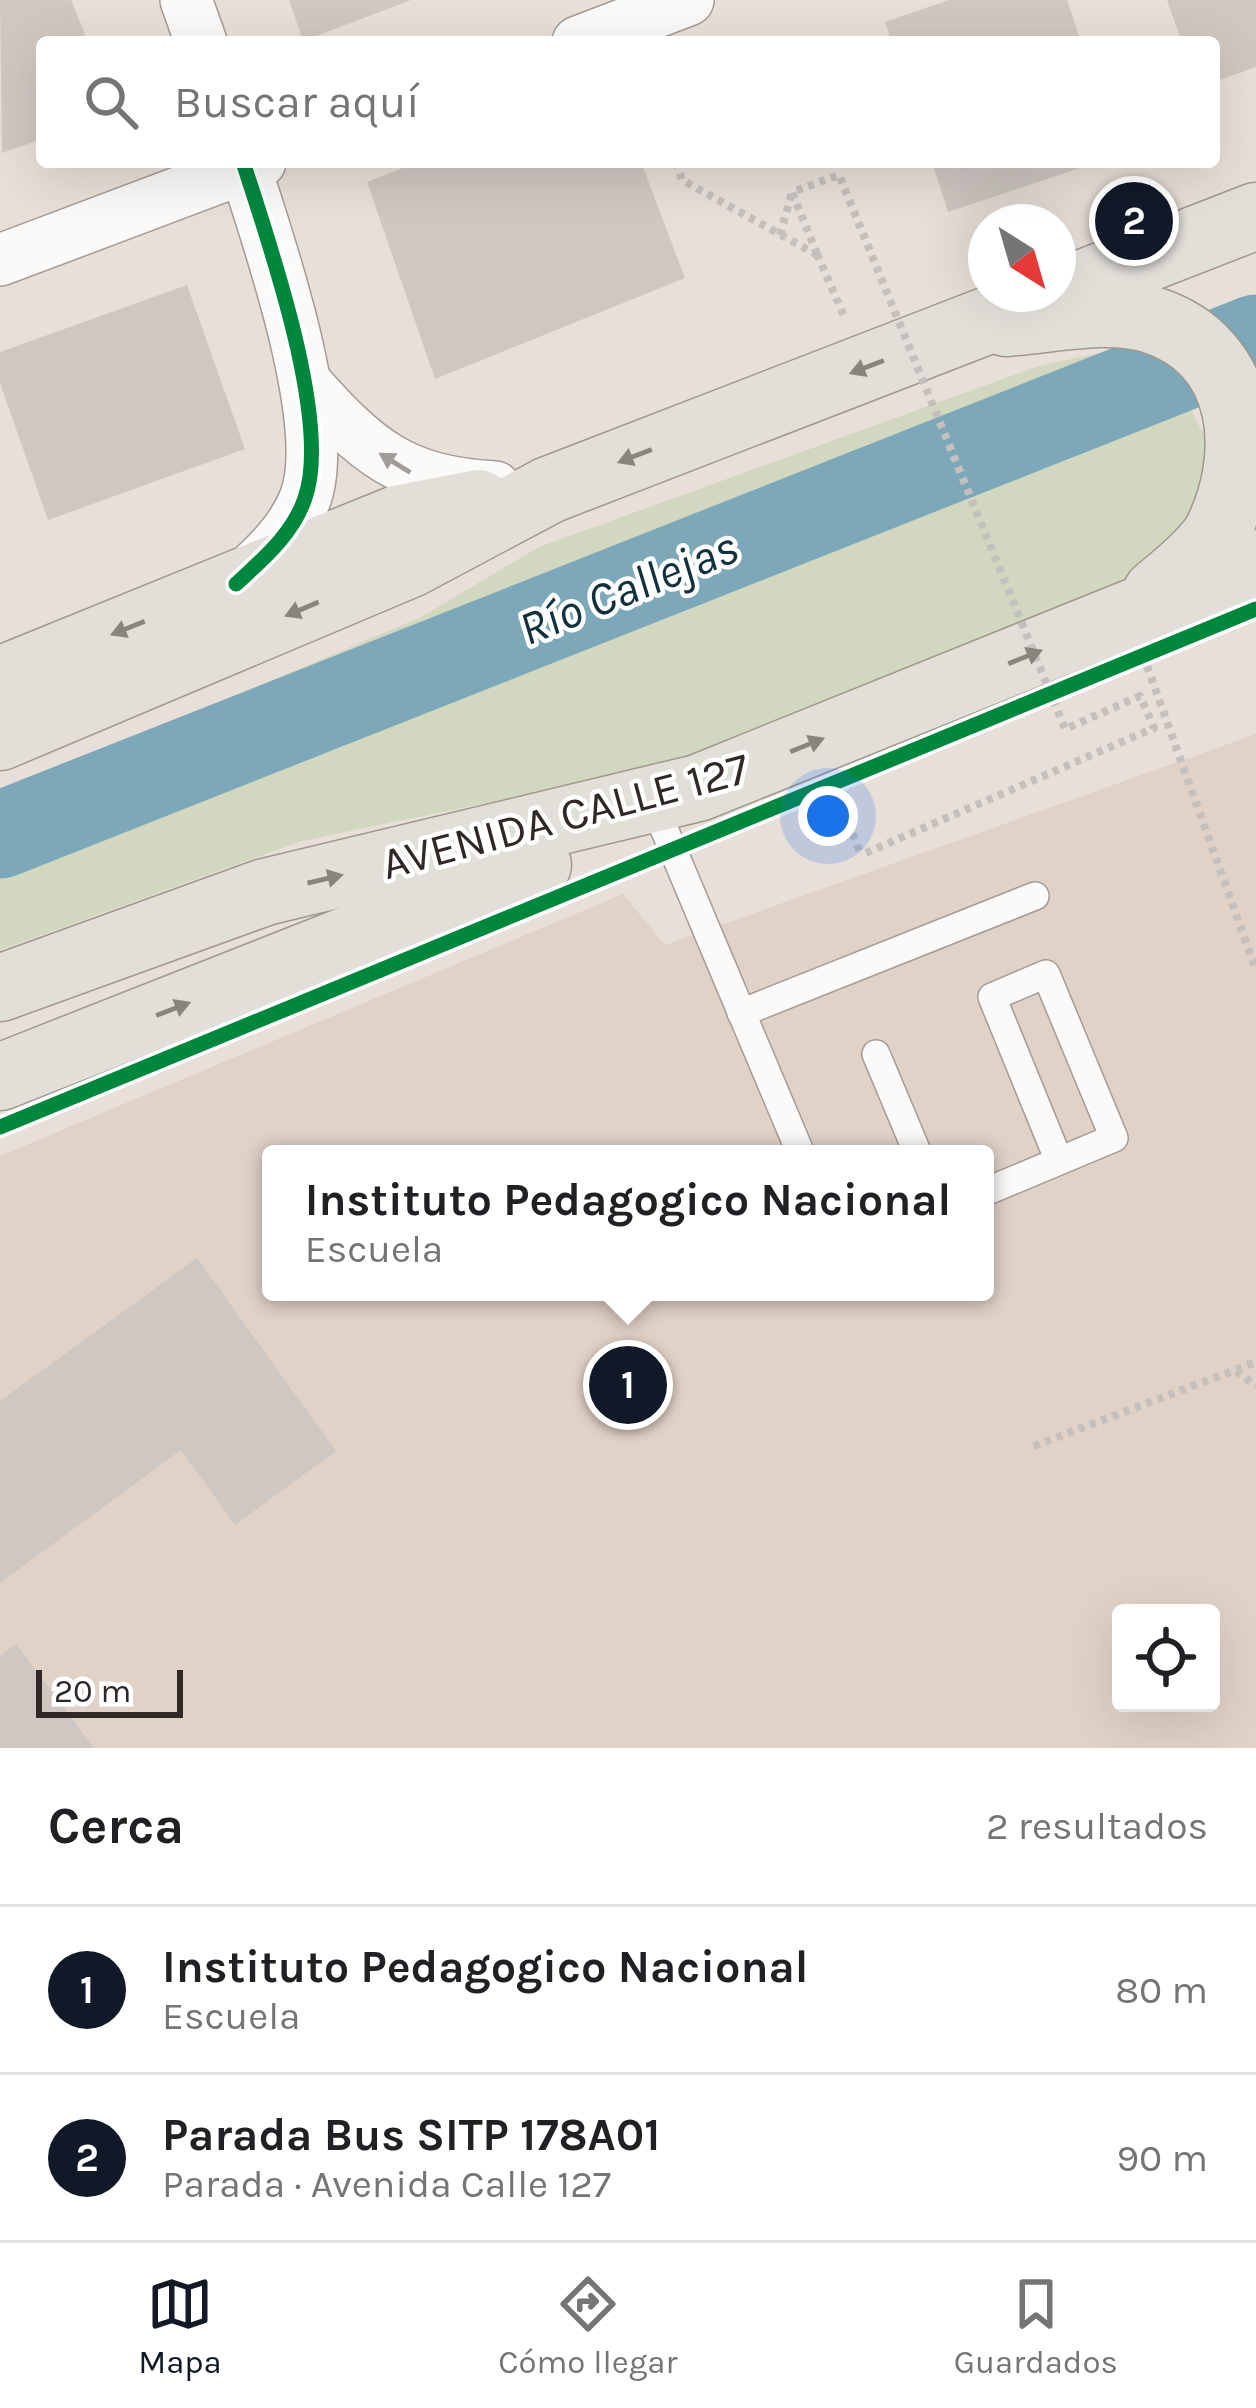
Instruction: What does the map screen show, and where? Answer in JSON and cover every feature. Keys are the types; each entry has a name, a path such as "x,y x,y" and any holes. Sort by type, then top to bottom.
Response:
{"main road":[{"path":"1076,287 1256,216"},
{"path":"0,736 410,564 549,490 1010,312"},
{"path":"976,325 1092,317 1153,320 1220,364 1239,394 1248,424 1248,458 1238,496 1139,646"},
{"path":"0,680 397,519 549,490"},
{"name":"AVENIDA CALLE 127","path":"0,988 213,910 668,799 1139,646 1256,563"},
{"path":"0,1077 544,862 668,799"}],"street":[{"path":"186,0 198,36"},
{"path":"594,36 688,0"},
{"path":"0,260 239,168"},
{"path":"236,584 282,540 305,498 310,467 306,383 250,168"},
{"path":"306,383 350,434 406,472 442,484 549,490"}],"lane":[{"path":"668,799 741,1013 797,1145"},
{"path":"741,1013 1035,896"},
{"path":"994,1188 1114,1138 1046,974 992,997 1059,1161"},
{"path":"876,1054 914,1145"}],"path":[{"path":"678,168 682,181 818,254 791,195"},
{"path":"791,195 839,175 1065,729 1140,696 1154,728 861,855"},
{"path":"780,235 791,195"},
{"path":"1139,646 1256,970"},
{"path":"1033,702 1077,684"},
{"path":"814,793 856,775"},
{"path":"1034,1446 1256,1362"},
{"path":"1235,1370 1256,1386"}],"shaded area":[{"path":"1256,734 1256,1748 0,1748 0,1156 623,894 665,945"}],"green space":[{"path":"1099,353 1154,366 1191,409 1206,440 1212,479 1192,534 1137,590 818,715 640,771 302,841 0,950 0,796 421,617 539,547 1039,366"}],"building":[{"path":"0,0 71,0 86,36 36,36 36,141 2,153"},
{"path":"289,0 411,0 316,36 301,36"},
{"path":"949,0 1067,0 1079,36 890,36 885,22"},
{"path":"1167,0 1256,0 1256,67 1220,80 1220,36 1180,36"},
{"path":"403,168 643,168 685,278 435,379 367,182"},
{"path":"934,168 1080,168 968,204 948,212"},
{"path":"187,285 245,449 48,520 0,383 0,352"},
{"path":"197,1258 336,1451 235,1525 181,1450 0,1583 0,1401"},
{"path":"16,1644 94,1748 0,1748 0,1656"}],"waterway":[{"name":"Río Callejas","path":"0,835 1256,338"}],"cycle path":[{"path":"236,584 293,523 305,498 311,465 310,424 294,331 245,168"},
{"path":"0,1127 1256,609"}],"place":[{"name":"Parada Bus SITP 178A01","path":"1134,221"},
{"name":"Instituto Pedagogico Nacional","path":"628,1385"}]}
